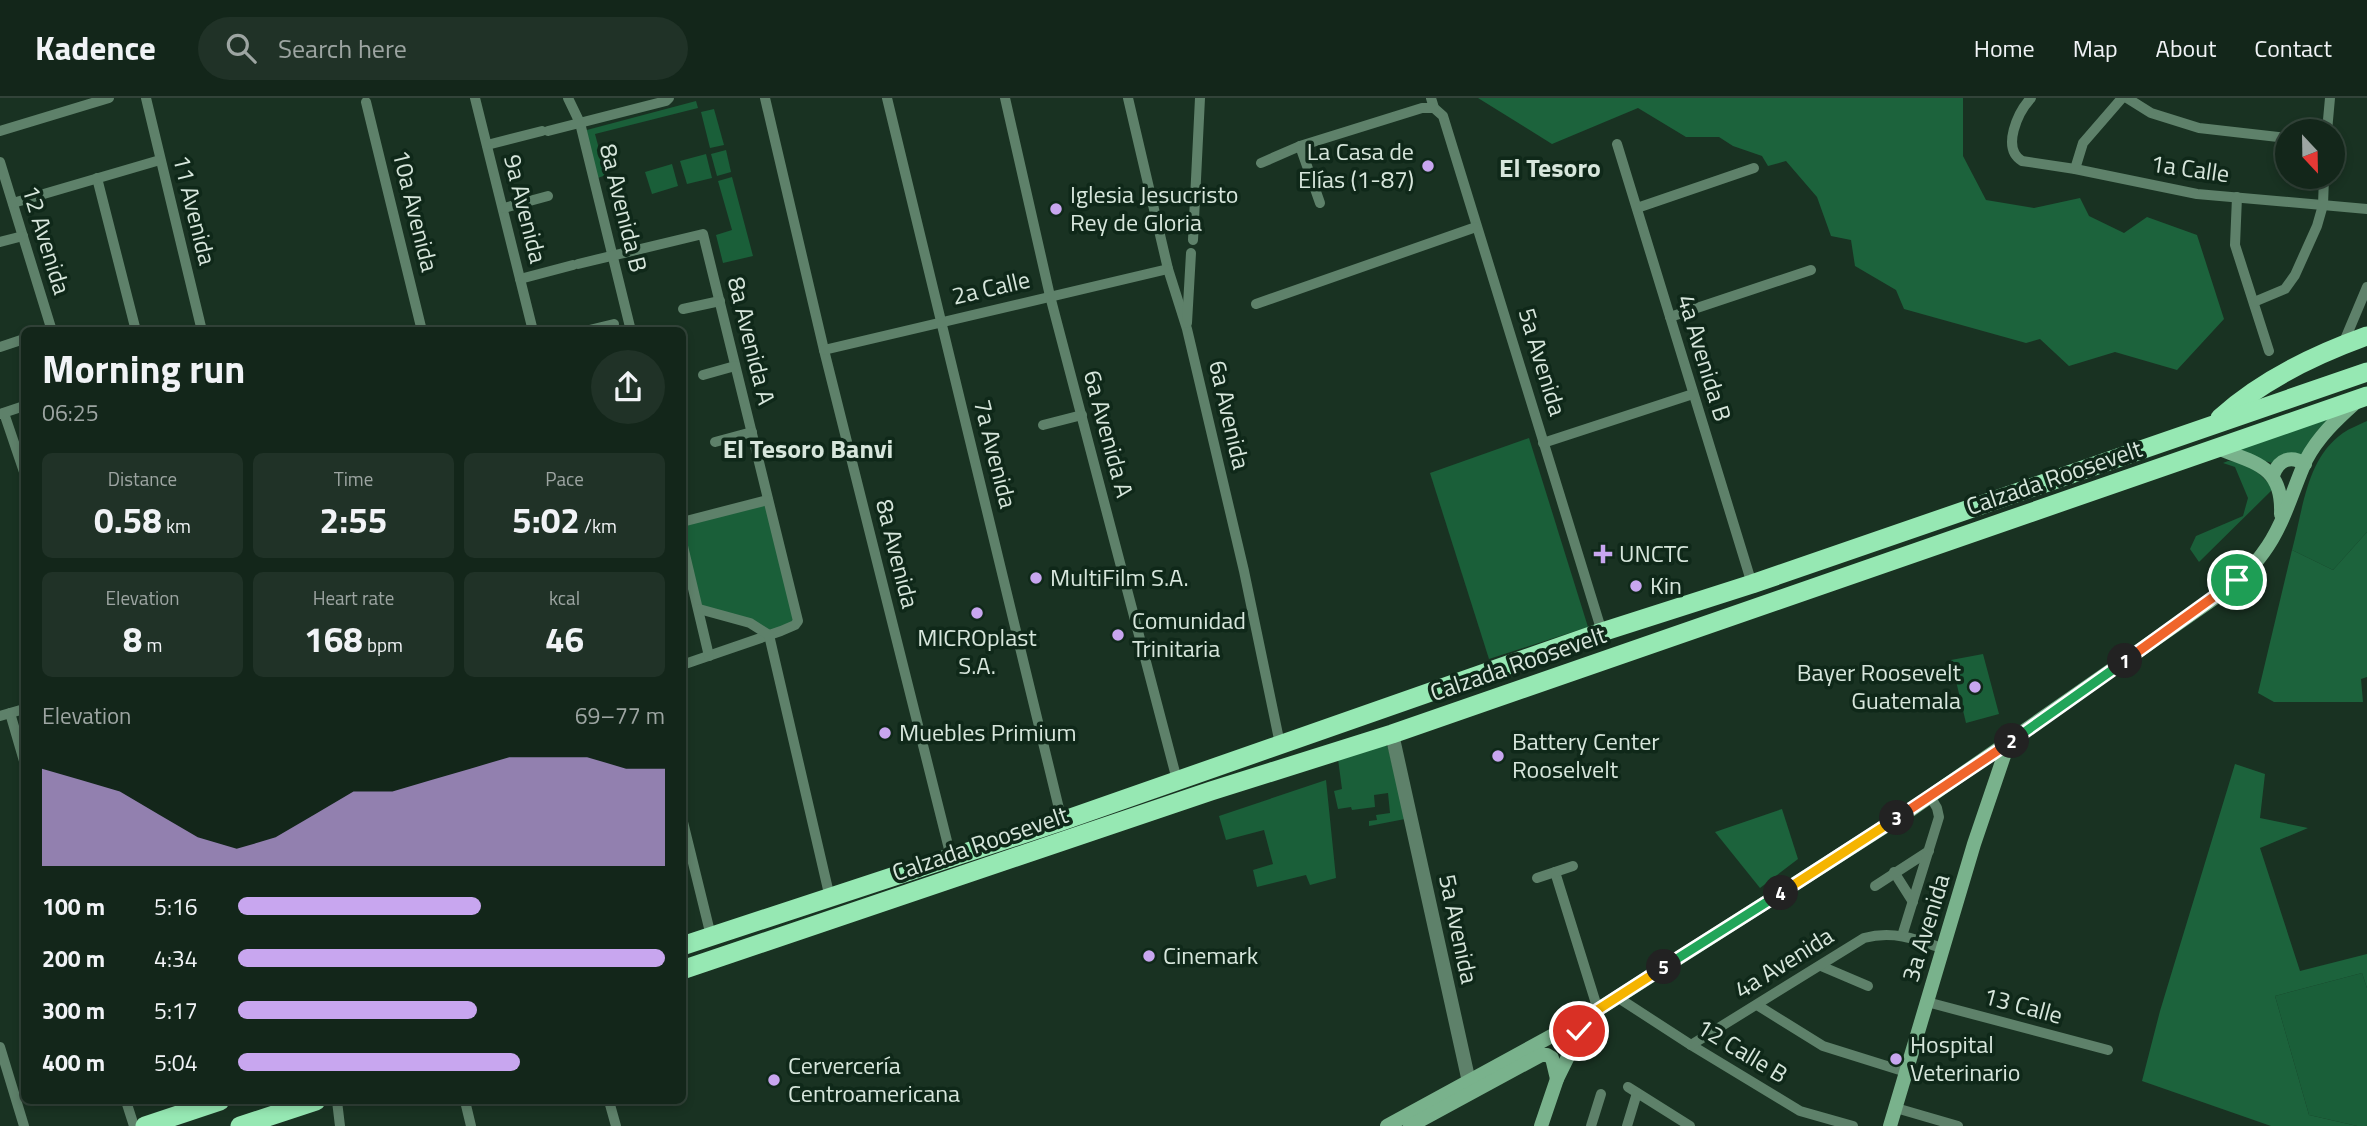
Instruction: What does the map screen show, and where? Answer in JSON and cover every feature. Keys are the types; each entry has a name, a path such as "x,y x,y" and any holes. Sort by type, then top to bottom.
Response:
{"highway":[{"path":"2211,426 2267,381 2343,344 2367,336"},
{"name":"Calzada Roosevelt","path":"686,945 1062,821 1602,632 1752,584 2367,372"},
{"name":"Calzada Roosevelt","path":"686,969 1211,791 1392,734 2364,397"},
{"path":"1981,504 1962,520 1958,529 1964,532 1986,527"},
{"path":"1392,734 1393,720 1405,711 1643,630 1694,602"},
{"path":"1211,791 1231,776 1274,760 1279,755 1280,744"},
{"path":"839,918 838,907 842,902 905,881 926,866"},
{"path":"705,962 724,948 822,915 830,908 830,898"},
{"path":"145,1126 211,1104"},
{"path":"240,1126 307,1104"}],"main road":[{"path":"1410,1126 1593,1013 1930,796 2008,744 2237,580 2260,557 2281,523 2305,464 2324,434 2364,397"},
{"path":"2217,448 2263,467 2273,475 2280,492 2281,523"},
{"path":"2273,475 2279,463 2287,459 2295,459 2305,464"},
{"name":"3a Avenida","path":"1890,1126 2008,744"},
{"path":"1967,771 1984,774 1989,785 1990,798"},
{"path":"1541,1126 1557,1079 1593,1013"},
{"path":"1387,1126 1544,1055 1551,1056 1554,1060 1557,1079"}],"street":[{"path":"0,131 109,98"},
{"name":"11 Avenida","path":"146,98 201,327"},
{"name":"9a Avenida","path":"475,98 532,327"},
{"name":"8a Avenida B","path":"568,98 580,123 630,327"},
{"path":"487,145 669,98"},
{"name":"8a Avenida","path":"765,98 824,349 951,857"},
{"name":"7a Avenida","path":"887,98 1062,821"},
{"name":"6a Avenida A","path":"1005,98 1051,296 1177,780"},
{"name":"6a Avenida","path":"1128,98 1168,269 1187,329 1244,571 1280,744"},
{"path":"1193,240 1200,98"},
{"name":"1a Calle","path":"2031,98 2018,115 2014,132 2014,151 2022,161 2076,169 2197,194 2367,209"},
{"path":"2076,169 2083,143 2124,98 2151,113 2199,128 2275,137"},
{"path":"2328,119 2330,98"},
{"name":"10a Avenida","path":"366,102 421,327"},
{"path":"1261,163 1300,146 1433,103"},
{"name":"5a Avenida","path":"1433,103 1443,116 1602,632"},
{"name":"4a Avenida B","path":"1617,144 1752,584"},
{"path":"1300,146 1320,203"},
{"path":"13,203 160,160"},
{"name":"12 Avenida","path":"0,162 50,327"},
{"path":"1637,208 1754,168"},
{"path":"97,178 135,327"},
{"path":"2254,302 2285,289 2295,275 2317,226 2323,205 2324,189"},
{"path":"503,208 548,196"},
{"path":"2237,197 2235,246 2269,351"},
{"path":"1256,304 1476,228"},
{"name":"8a Avenida A","path":"613,256 703,234 798,621 795,625 769,635"},
{"path":"0,242 23,236"},
{"path":"1187,329 1191,253"},
{"path":"520,279 613,256"},
{"name":"2a Calle","path":"824,349 1168,269"},
{"path":"1670,317 1811,270"},
{"path":"2343,344 2367,287"},
{"path":"683,309 720,301"},
{"path":"602,327 614,324"},
{"path":"0,347 21,340"},
{"path":"703,375 735,366"},
{"path":"1543,443 1693,394"},
{"path":"21,407 2,414 21,464"},
{"path":"1043,425 1082,415"},
{"path":"715,442 752,432"},
{"path":"686,521 768,500"},
{"path":"686,558 709,656"},
{"path":"699,609 750,623 769,635 830,898"},
{"path":"686,664 769,635"},
{"path":"5,715 21,754"},
{"name":"5a Avenida","path":"1392,734 1470,1087"},
{"path":"1930,796 1937,807 1939,817 1902,936 1944,949"},
{"path":"686,834 711,936"},
{"path":"1875,886 1929,851"},
{"path":"1537,878 1573,866"},
{"path":"1555,872 1593,1013"},
{"path":"1895,872 1913,902"},
{"name":"4a Avenida","path":"1691,1045 1864,938 1881,933 1902,936"},
{"path":"1821,966 1868,986"},
{"name":"12 Calle B","path":"1617,997 1800,1111 1853,1126"},
{"name":"13 Calle","path":"1927,1002 2108,1050"},
{"path":"1757,1005 1824,1046 1906,1072"},
{"path":"0,1047 24,1126"},
{"path":"1627,1126 1632,1090 1690,1126"},
{"path":"1591,1126 1601,1094"},
{"path":"127,1104 134,1126"},
{"path":"337,1104 340,1126"},
{"path":"466,1104 471,1126"},
{"path":"610,1104 616,1126"},
{"path":"1896,1108 1958,1126"}],"green space":[{"path":"1478,98 1963,98 1963,156 1986,200 2034,208 2080,198 2089,216 2124,233 2147,217 2197,235 2224,319 2177,370 2115,352 2069,366 2040,339 2026,343 1904,309 1896,290 1855,266 1851,240 1831,236 1817,197 1786,161 1768,166 1762,156 1733,146 1719,137 1686,137 1638,108 1552,144"},
{"path":"696,101 698,108 595,134 606,175 595,179 583,131"},
{"path":"714,109 724,145 710,148 701,112"},
{"path":"726,150 731,172 717,176 711,154"},
{"path":"706,154 712,178 687,184 680,161"},
{"path":"672,164 678,186 652,194 645,172"},
{"path":"732,177 753,256 723,263 716,235 732,230 718,181"},
{"path":"2335,417 2317,431 2302,456 2286,454 2272,463 2230,451"},
{"path":"2367,421 2367,532 2333,570 2292,550 2303,502 2321,457 2343,433"},
{"path":"1529,438 1588,627 1489,659 1430,473"},
{"path":"2228,461 2254,470 2273,489 2199,562 2190,549 2196,536 2243,516 2248,498 2235,467 2223,463"},
{"path":"766,504 794,621 770,632 702,607 686,541 686,524"},
{"path":"2367,532 2367,677 2361,679 2363,702 2274,702 2258,693 2292,550 2333,570"},
{"name":"Bayer Roosevelt Guatemala","path":"1983,654 1999,714 1966,723 1951,660"},
{"path":"1383,744 1388,747 1405,819 1369,826 1369,821 1377,820 1376,815 1390,813 1388,793 1374,795 1375,807 1338,809 1334,791 1342,789 1338,759"},
{"path":"2235,764 2265,774 2260,818 2308,828 2260,848 2300,971 2367,954 2367,988 2362,973 2275,996 2309,1115 2357,1126 2271,1126 2142,1081 2160,1011"},
{"path":"1326,780 1336,878 1310,885 1306,875 1257,887 1253,870 1273,864 1264,830 1226,840 1219,816"},
{"path":"1782,809 1798,859 1760,888 1715,832"},
{"path":"2362,973 2367,988 2367,1126 2357,1126 2309,1115 2275,996"}],"place":[{"name":"La Casa de Elías (1-87)","path":"1428,166"},
{"name":"Iglesia Jesucristo Rey de Gloria","path":"1056,209"},
{"name":"UNCTC","path":"1603,554"},
{"name":"MultiFilm S.A.","path":"1036,578"},
{"name":"Kin","path":"1636,586"},
{"name":"MICROplast S.A.","path":"977,613"},
{"name":"Comunidad Trinitaria","path":"1118,635"},
{"name":"Bayer Roosevelt Guatemala","path":"1975,687"},
{"name":"Muebles Primium","path":"885,733"},
{"name":"Battery Center Rooselvelt","path":"1498,756"},
{"name":"Cinemark","path":"1149,956"},
{"name":"Hospital Veterinario","path":"1896,1059"},
{"name":"Cervercería Centroamericana","path":"774,1080"}],"district":[{"name":"El Tesoro","path":"1550,168"},
{"name":"El Tesoro Banvi","path":"808,449"}],"route":[{"path":"1579,1031 1588,1016 1912,809 2217,597 2237,580"}]}
